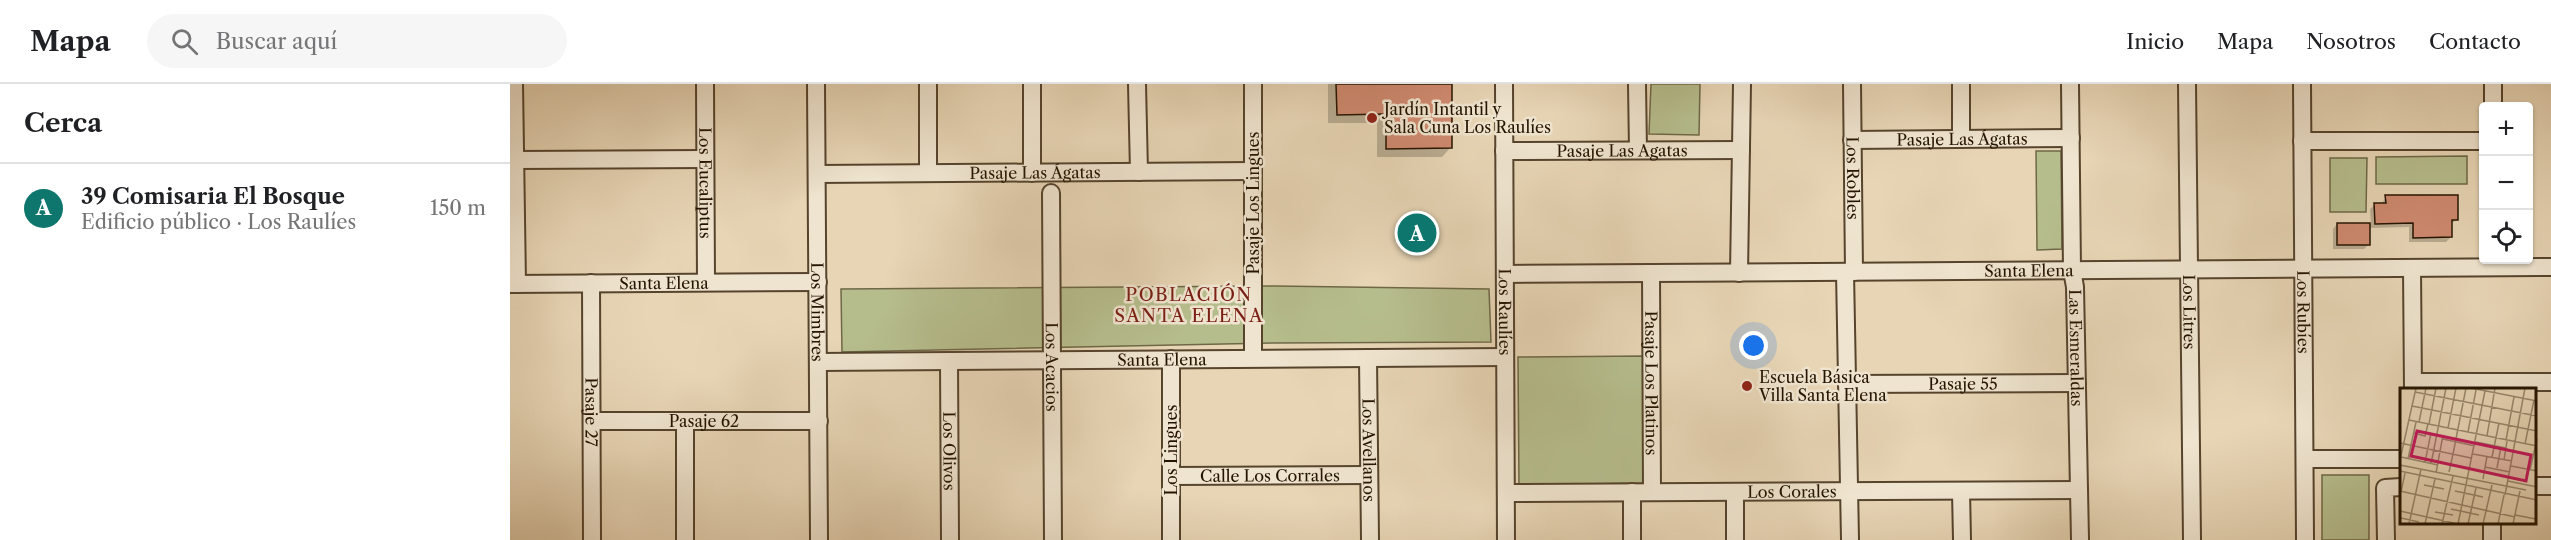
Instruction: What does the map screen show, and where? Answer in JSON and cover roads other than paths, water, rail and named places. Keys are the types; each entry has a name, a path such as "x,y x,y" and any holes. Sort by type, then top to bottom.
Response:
{"street":[{"path":"514,84 512,119 516,160 514,284"},
{"name":"Los Eucaliptus","path":"705,84 706,282"},
{"name":"Los Mimbres","path":"816,84 819,540"},
{"path":"928,84 928,173"},
{"path":"1032,84 1032,173"},
{"path":"1137,84 1139,172"},
{"name":"Pasaje Los Lingues","path":"1253,84 1253,358"},
{"name":"Los Raulíes","path":"1504,84 1506,540"},
{"path":"1637,84 1638,150"},
{"path":"1739,273 1742,84"},
{"name":"Los Robles","path":"1850,540 1847,384 1852,84"},
{"path":"1960,84 1961,139"},
{"name":"Las Esmeraldas","path":"2070,84 2072,270 2075,287 2080,540"},
{"name":"Los Litres","path":"2187,84 2192,540"},
{"name":"Los Rubíes","path":"2302,84 2305,540"},
{"path":"2493,84 2493,102"},
{"name":"Pasaje Las Ágatas","path":"1852,140 2071,138"},
{"path":"2302,141 2479,141"},
{"name":"Pasaje Las Agatas","path":"1504,151 1741,150"},
{"path":"516,160 705,159"},
{"name":"Pasaje Las Ágatas","path":"817,174 1253,171"},
{"name":"Los Acacios","path":"1051,193 1053,540"},
{"name":"Santa Elena","path":"1505,274 2412,268 2494,264 2551,267"},
{"path":"2412,268 2413,386 2551,382"},
{"name":"Pasaje Los Platinos","path":"1651,273 1652,492"},
{"name":"Santa Elena","path":"514,284 818,282"},
{"name":"Pasaje 27","path":"591,283 592,540"},
{"name":"Santa Elena","path":"818,362 1505,357"},
{"name":"Los Avellanos","path":"1368,358 1370,540"},
{"name":"Los Lingues","path":"1171,359 1171,540"},
{"name":"Los Olivos","path":"950,361 950,540"},
{"name":"Pasaje 55","path":"1847,384 2077,383"},
{"name":"Pasaje 62","path":"592,422 819,421"},
{"path":"685,422 685,540"},
{"path":"2305,459 2400,459"},
{"name":"Calle Los Corrales","path":"1171,476 1369,475"},
{"path":"2386,540 2393,488"},
{"name":"Los Corales","path":"1506,493 2079,490"},
{"path":"1961,491 1962,540"},
{"path":"1632,492 1632,540"},
{"path":"1734,492 1736,540"}],"place":[{"name":"Jardín Intantil y Sala Cuna Los Raulíes","path":"1372,118"},
{"name":"39 Comisaria El Bosque","path":"1417,233"},
{"name":"Escuela Básica Villa Santa Elena","path":"1747,386"}],"district":[{"name":"POBLACIÓN SANTA ELENA","path":"1189,305"}]}
